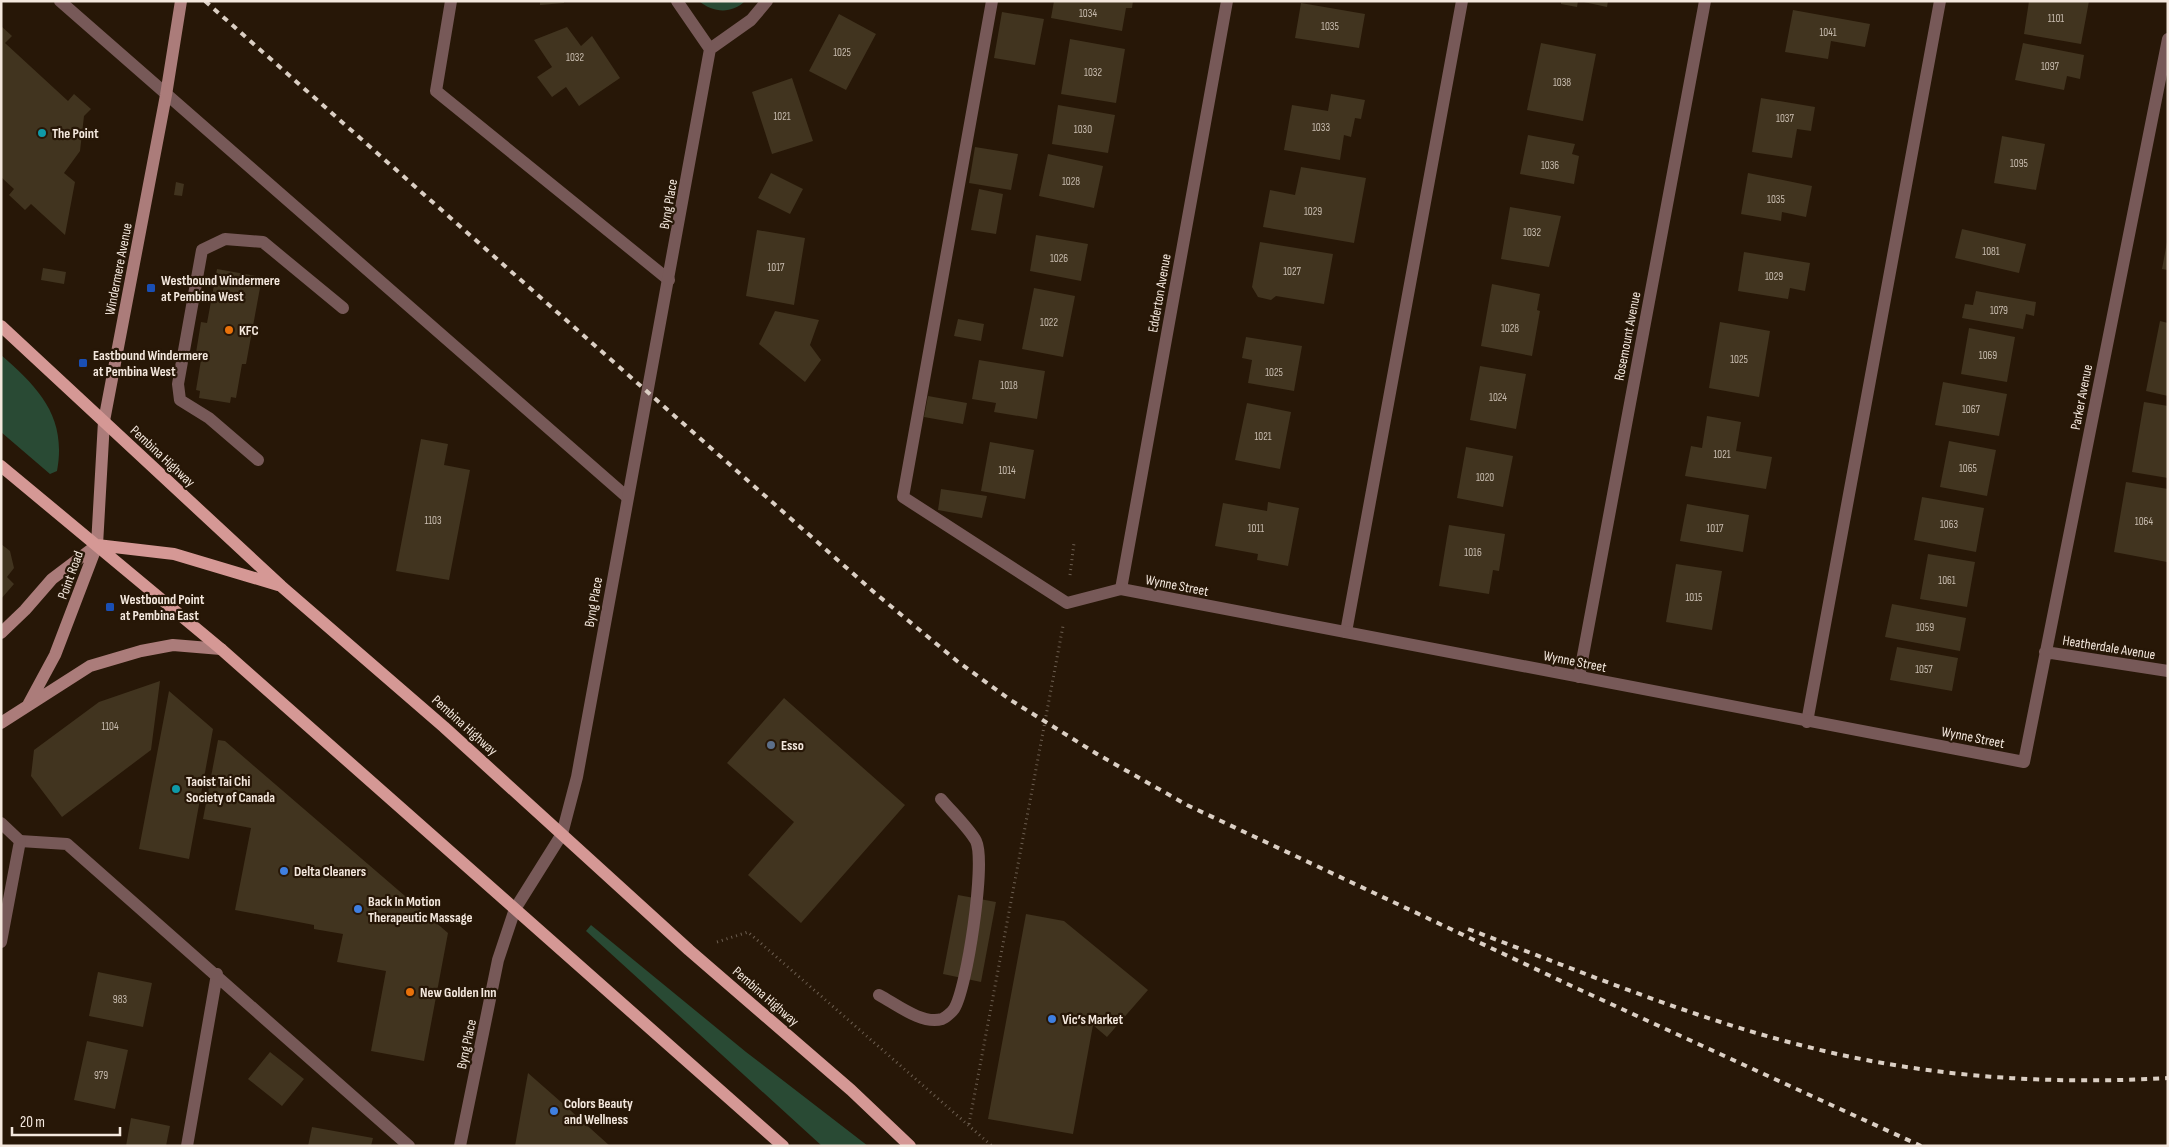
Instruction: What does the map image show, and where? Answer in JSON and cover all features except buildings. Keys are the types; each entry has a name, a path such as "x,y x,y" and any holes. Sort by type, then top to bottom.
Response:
{"main road":[{"name":"Pembina Highway","path":"1,326 281,586 444,727 689,950 829,1071 910,1146"},
{"path":"1,466 221,649 783,1146"},
{"path":"97,545 174,554 281,586"}],"street":[{"path":"60,1 627,497"},
{"name":"Windermere Avenue","path":"97,545 104,421 166,95 181,1"},
{"path":"451,1 436,91 669,280"},
{"path":"677,1 710,49 751,20 767,1"},
{"path":"992,1 904,498 1067,603 1120,590"},
{"name":"Edderton Avenue","path":"1120,590 1227,1"},
{"path":"1346,632 1462,1"},
{"name":"Rosemount Avenue","path":"1579,676 1705,1"},
{"path":"1807,722 1940,1"},
{"name":"Parker Avenue","path":"2024,762 2168,39"},
{"name":"Byng Place","path":"460,1146 498,960 515,909 562,834 577,777 710,49"},
{"path":"258,460 209,418 180,400 178,384 202,250 225,239 263,242 343,308"},
{"name":"Point Road","path":"1,633 25,610 52,579 97,545"},
{"name":"Point Road","path":"1,722 28,705 55,655 97,545"},
{"name":"Wynne Street","path":"1120,590 2024,762"},
{"path":"28,705 90,666 126,655 174,645 221,649"},
{"name":"Heatherdale Avenue","path":"2045,652 2168,671"},
{"path":"879,995 923,1019 942,1019 954,1010 964,980 977,898 978,866 976,841 942,799"},
{"path":"1,823 20,841 67,844 217,974 409,1146"},
{"path":"1,942 20,841"},
{"path":"187,1146 217,974"}],"path":[{"path":"968,1124 1067,603 1074,544"},
{"path":"748,932 992,1146"}],"green space":[{"path":"699,1 745,1 728,10 716,10"},
{"path":"1,355 38,392 54,419 58,435 59,452 57,471 50,474 1,432"},
{"path":"591,925 746,1052 868,1146 822,1146 586,931"}],"railway":[{"path":"205,1 875,593 957,661 1009,699 1097,754 1187,805 1576,988 1921,1146"},
{"path":"1468,929 1679,1008 1764,1035 1852,1057 1942,1072 2032,1079 2123,1080 2168,1078"}],"place":[{"name":"The Point","path":"42,133"},
{"name":"Westbound Windermere at Pembina West","path":"151,288"},
{"name":"KFC","path":"229,330"},
{"name":"Eastbound Windermere at Pembina West","path":"83,363"},
{"name":"Westbound Point at Pembina East","path":"110,607"},
{"name":"Esso","path":"771,745"},
{"name":"Taoist Tai Chi Society of Canada","path":"176,789"},
{"name":"Delta Cleaners","path":"284,871"},
{"name":"Back In Motion Therapeutic Massage","path":"358,909"},
{"name":"New Golden Inn","path":"410,992"},
{"name":"Vic’s Market","path":"1052,1019"},
{"name":"Colors Beauty and Wellness","path":"554,1111"}]}
